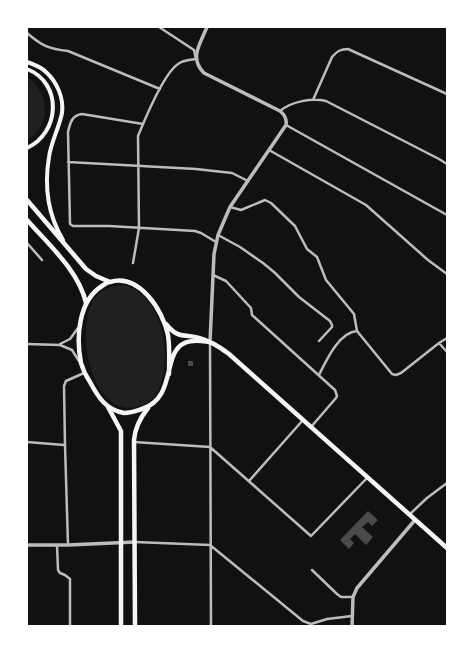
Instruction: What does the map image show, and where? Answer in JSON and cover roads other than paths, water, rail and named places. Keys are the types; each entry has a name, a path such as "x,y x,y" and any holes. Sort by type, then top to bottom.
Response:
{"highway":[{"path":"27,200 86,270 110,282"},
{"path":"27,220 75,275 84,293 86,303"},
{"path":"148,407 132,413 124,413 108,407 100,400 84,373 81,364 78,341 86,303 96,290 110,282 125,281 141,288 154,302 164,322 168,335 169,374"},
{"path":"164,322 176,334 197,337 218,346 229,354 447,548"},
{"path":"135,626 135,428 148,407 158,399 165,386 175,352 187,342 210,342"},
{"path":"108,407 121,432 122,626"}],"main road":[{"path":"27,62 46,71 55,82 62,102 62,113 49,156 47,173 48,202 56,228 71,252"},
{"path":"27,69 45,82 51,94 54,105 52,119 44,136 34,145 27,148"}],"street":[{"path":"159,27 194,50 198,66 204,73 280,111 286,118 286,125 230,207 216,242 210,342 211,626"},
{"path":"196,59 196,54 207,27"},
{"path":"27,33 45,47 53,50 68,51 160,89"},
{"path":"313,100 332,57 343,49 447,94"},
{"path":"132,263 139,228 138,136 160,89 174,67 184,61 196,59"},
{"path":"280,111 289,104 319,99 326,101 447,164"},
{"path":"143,124 82,114 77,115 72,119 68,132 69,221 73,226 195,231 216,242"},
{"path":"286,125 447,215"},
{"path":"269,150 366,205 428,260 447,274"},
{"path":"68,162 232,172 248,181"},
{"path":"230,207 241,210 265,200 271,203 294,226 307,249 317,257 326,280 354,314 357,324 357,331 392,374 401,373 447,338"},
{"path":"218,235 240,247 263,263 299,297 330,321 332,327 319,340"},
{"path":"27,243 42,260"},
{"path":"213,275 219,276 226,281 251,308 252,315 335,390 337,396 336,398 311,428"},
{"path":"60,345 70,339 81,321"},
{"path":"318,375 331,351 348,333 357,331"},
{"path":"440,343 447,352"},
{"path":"27,344 60,345 72,350 81,364"},
{"path":"68,545 64,445 64,386 66,380 84,373"},
{"path":"249,481 303,420"},
{"path":"27,442 64,445"},
{"path":"134,442 210,447 311,536 367,478"},
{"path":"409,515 427,498 447,483"},
{"path":"352,626 353,596 357,588 415,520"},
{"path":"27,545 135,542 210,545 303,621 310,624 327,619 352,616"},
{"path":"57,545 58,570 70,579 70,626"},
{"path":"312,570 341,597 353,596"}]}
